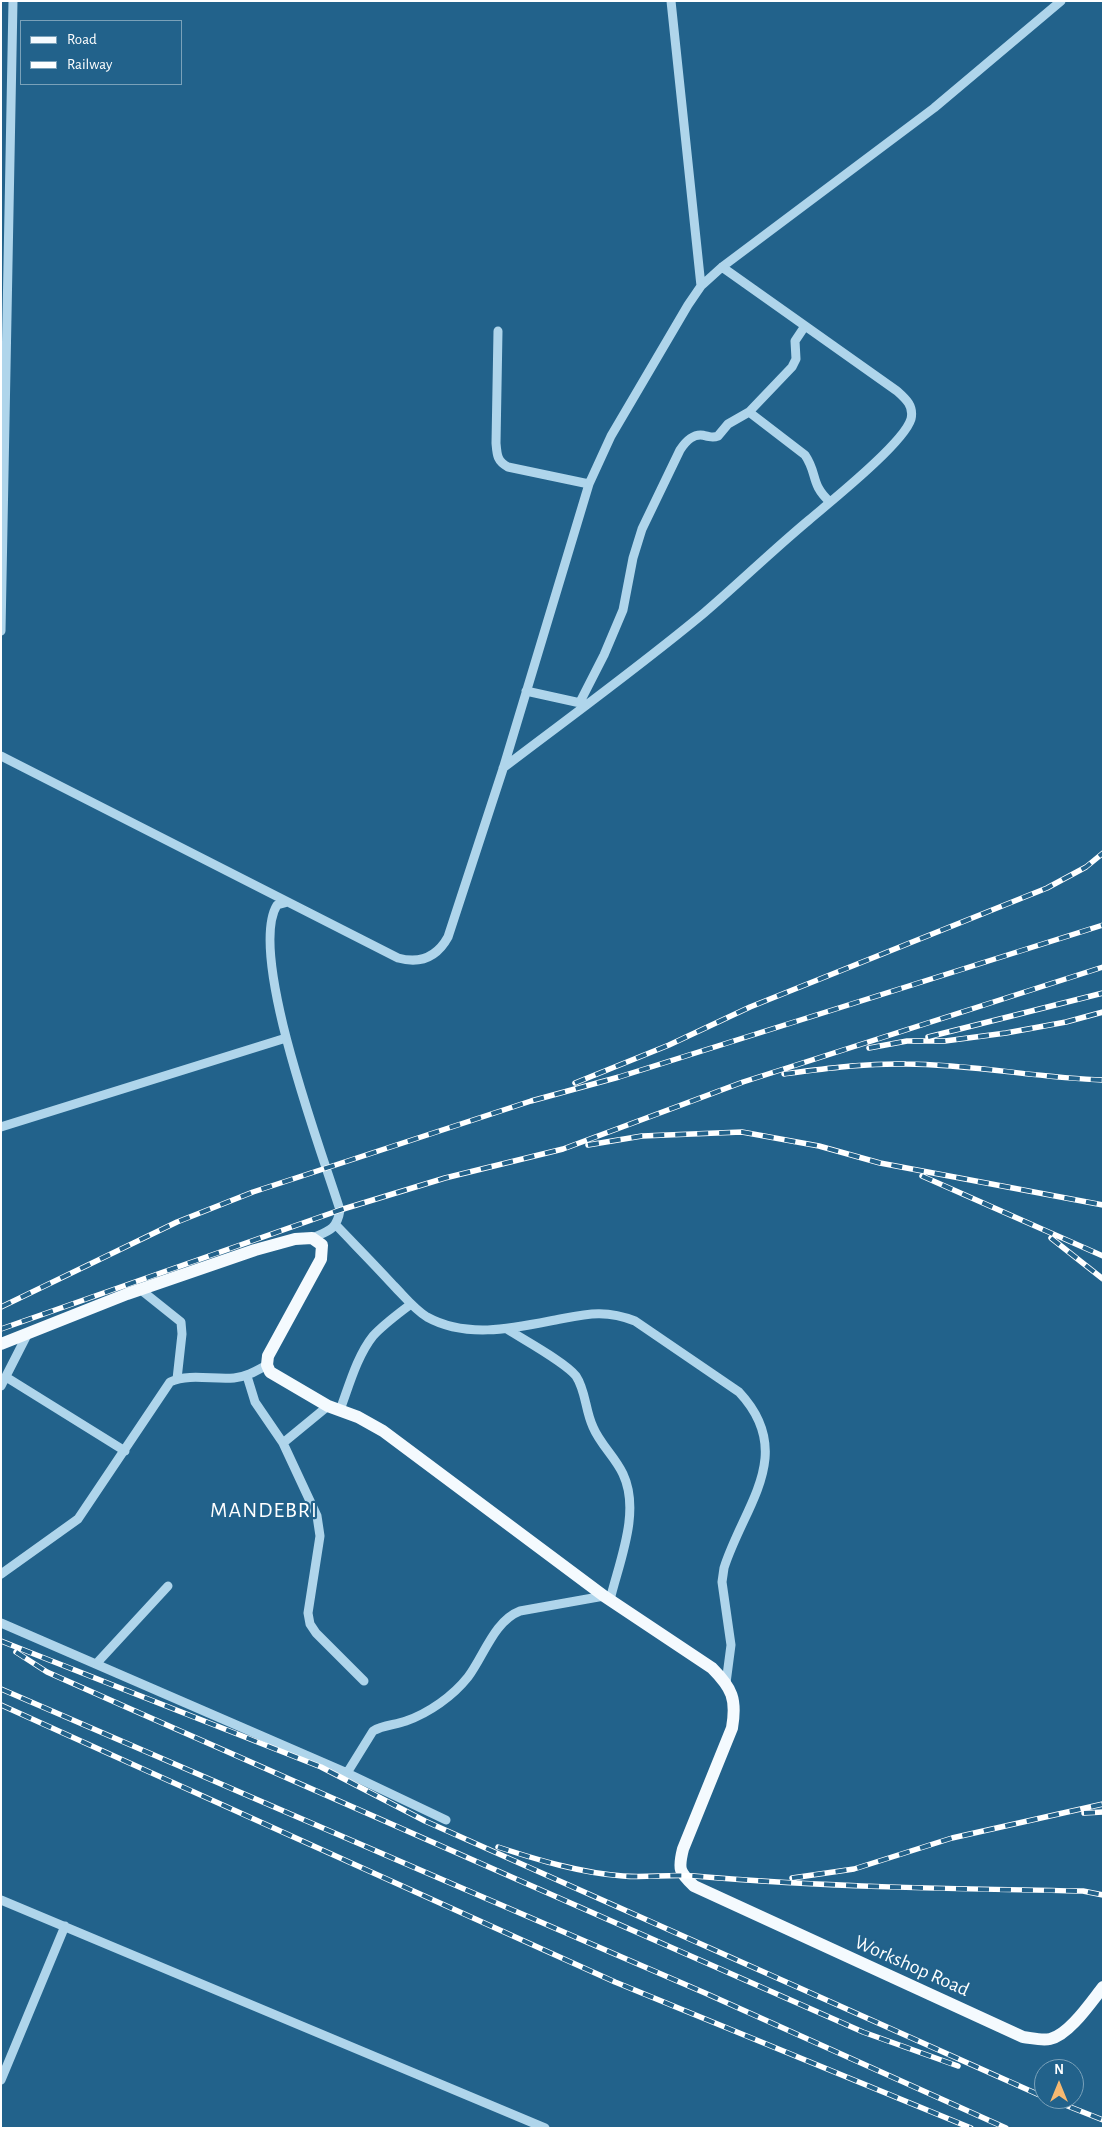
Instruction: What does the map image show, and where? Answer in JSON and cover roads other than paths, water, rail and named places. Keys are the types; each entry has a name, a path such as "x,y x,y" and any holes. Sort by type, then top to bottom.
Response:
{"main road":[{"path":"1,1344 100,1304 255,1250 295,1239 312,1238 322,1245 321,1259 268,1356 267,1365 270,1372 334,1408 358,1417 383,1431 607,1598 712,1668 726,1683"},
{"name":"Workshop Road","path":"726,1683 733,1698 735,1712 732,1728 683,1850 679,1865 683,1875 694,1886 1023,2037 1050,2039 1060,2035 1085,2010 1103,1988"}],"street":[{"path":"1,631 13,1"},
{"path":"671,1 701,286"},
{"path":"1,756 398,958 409,961 434,955 442,948 448,937 502,769 589,484 611,436 675,326 701,286 722,267 934,108 1061,1"},
{"path":"502,769 583,704 703,613 830,502 895,441 910,420 912,409 908,401 897,391 722,267"},
{"path":"583,704 623,610 633,558 642,529 680,450 685,442 693,437 700,435 711,438 718,436 728,424 749,412 795,362 796,341 805,326"},
{"path":"498,331 496,443 497,456 500,463 508,467 589,484"},
{"path":"749,412 806,454 818,489 830,502"},
{"path":"526,691 583,704"},
{"path":"288,902 277,904 274,910 271,936 274,982 286,1038 340,1210 336,1225 329,1231 312,1238"},
{"path":"1,1127 286,1038"},
{"path":"336,1225 412,1304 426,1316 459,1328 482,1330 507,1329 602,1312 620,1315 635,1321 739,1392 753,1406 761,1423 764,1438 765,1470 724,1568 722,1582 731,1644 726,1683"},
{"path":"141,1290 181,1322 182,1334 177,1379"},
{"path":"283,1443 334,1408 373,1337 394,1316 412,1304"},
{"path":"347,1773 373,1731 380,1727 416,1718 461,1685 469,1676 498,1629 511,1614 607,1598 630,1521 631,1504 629,1488 623,1473 592,1425 584,1393 576,1376 564,1365 507,1329"},
{"path":"1,1386 27,1335"},
{"path":"1,1574 78,1519 170,1382 177,1379 225,1379 247,1376 267,1365"},
{"path":"247,1376 254,1402 283,1443 317,1516 320,1536 308,1613 310,1624 316,1633 364,1681"},
{"path":"6,1377 125,1451"},
{"path":"96,1664 168,1586"},
{"path":"1,1623 347,1773 446,1820"},
{"path":"1,1900 545,2128"},
{"path":"1,2080 65,1926"}],"railway":[{"path":"575,1083 669,1045 750,1007 1047,888 1086,867 1103,853"},
{"path":"1,1307 177,1222 253,1192 531,1101 619,1077 1103,925"},
{"path":"1,1329 340,1210 445,1178 563,1149 743,1082 1103,967"},
{"path":"928,1037 1103,993"},
{"path":"869,1048 907,1041 945,1041 1006,1033 1066,1022 1103,1012"},
{"path":"784,1074 860,1065 906,1064 955,1066 1054,1077 1103,1080"},
{"path":"588,1145 642,1136 742,1132 819,1146 880,1163 1103,1205"},
{"path":"922,1176 1103,1256"},
{"path":"1051,1238 1103,1279"},
{"path":"1,1641 321,1767 425,1821 1034,2093"},
{"path":"16,1652 47,1672 863,2032 958,2066"},
{"path":"1,1689 705,1993 1006,2128"},
{"path":"1,1705 615,1982 971,2128"},
{"path":"792,1878 854,1869 952,1838 1103,1804"},
{"path":"1084,1813 1103,1812"},
{"path":"498,1847 576,1869 623,1876 685,1876 840,1885 1083,1891 1103,1895"},
{"path":"1075,2109 1103,2120"}],"district":[{"name":"MANDEBRI","path":"264,1510"}]}
